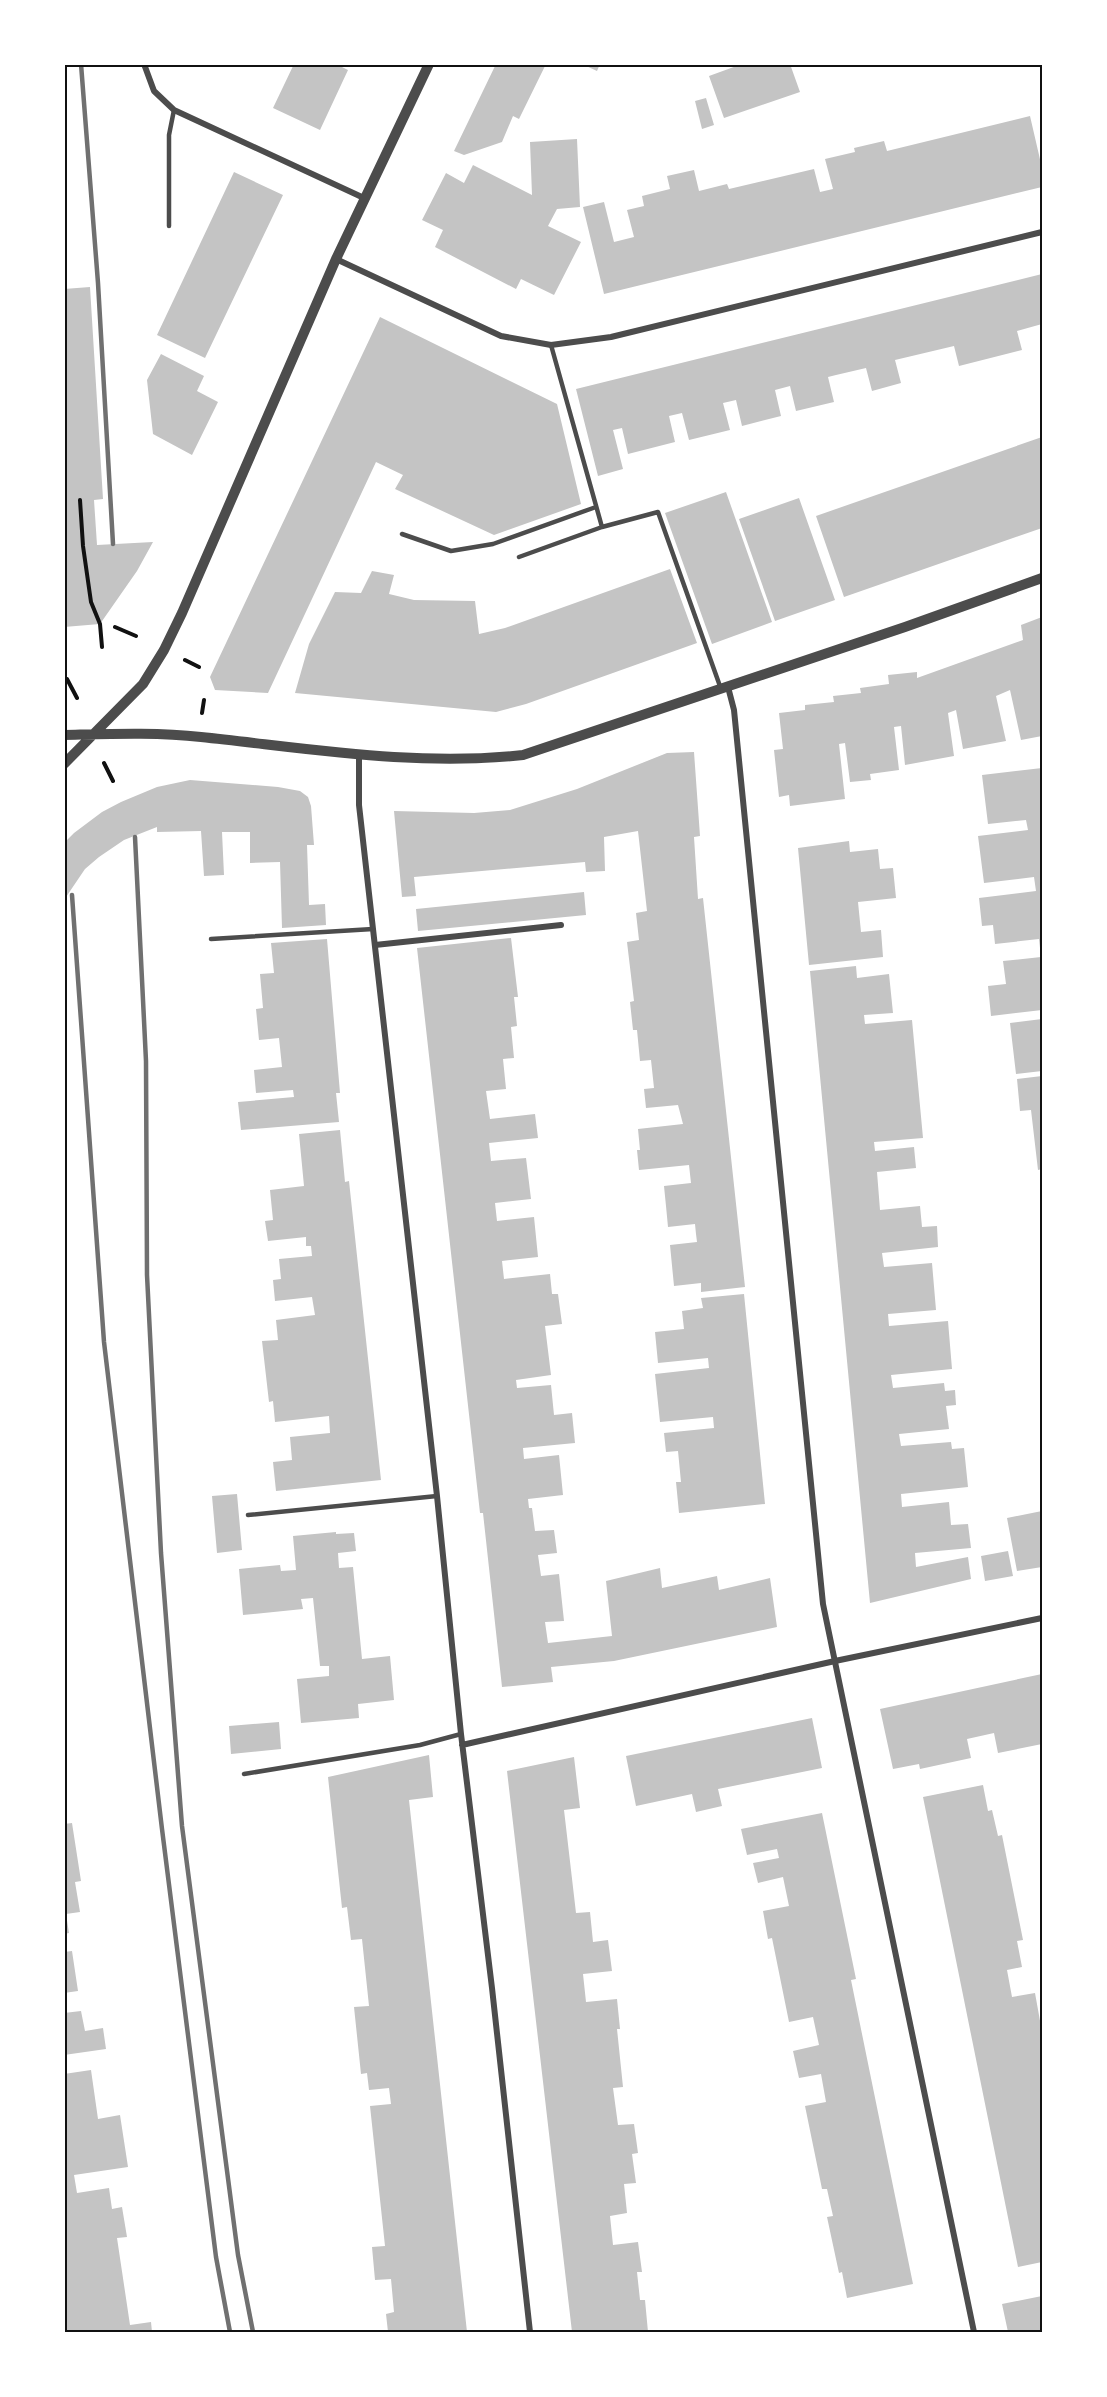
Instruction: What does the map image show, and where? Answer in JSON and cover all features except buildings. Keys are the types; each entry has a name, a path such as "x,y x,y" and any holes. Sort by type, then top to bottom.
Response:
{"street":[{"path":"144,64 154,91 174,110 364,198"},
{"path":"64,764 136,692 164,650 336,259 429,64"},
{"path":"336,259 501,336 551,345 611,337 1042,232"},
{"path":"64,735 198,736 421,758 478,760 523,755 905,627 1042,578"},
{"path":"725,688 734,710 823,1604 974,2332"},
{"path":"359,753 359,805 437,1496 462,1745 492,1988 530,2332"},
{"path":"375,945 561,925"},
{"path":"462,1745 835,1661 1042,1618"}],"lane":[{"path":"169,226 170,135 174,110"},
{"path":"551,345 602,527"},
{"path":"402,534 451,551 493,544 596,507"},
{"path":"519,557 602,527 658,512 725,688"},
{"path":"211,939 373,929"},
{"path":"248,1515 437,1496"},
{"path":"244,1774 420,1745 461,1734"}],"path":[{"path":"80,500 83,546 91,602 100,624 102,647"},
{"path":"115,627 136,636"},
{"path":"182,659 199,667"},
{"path":"67,679 76,698"},
{"path":"202,713 204,699"},
{"path":"104,763 113,781"}],"railway":[{"path":"81,64 98,283 113,544"},
{"path":"135,837 146,1061 147,1275 161,1553 182,1826 238,2255 253,2332"},
{"path":"72,895 104,1342 216,2257 230,2332"}]}
